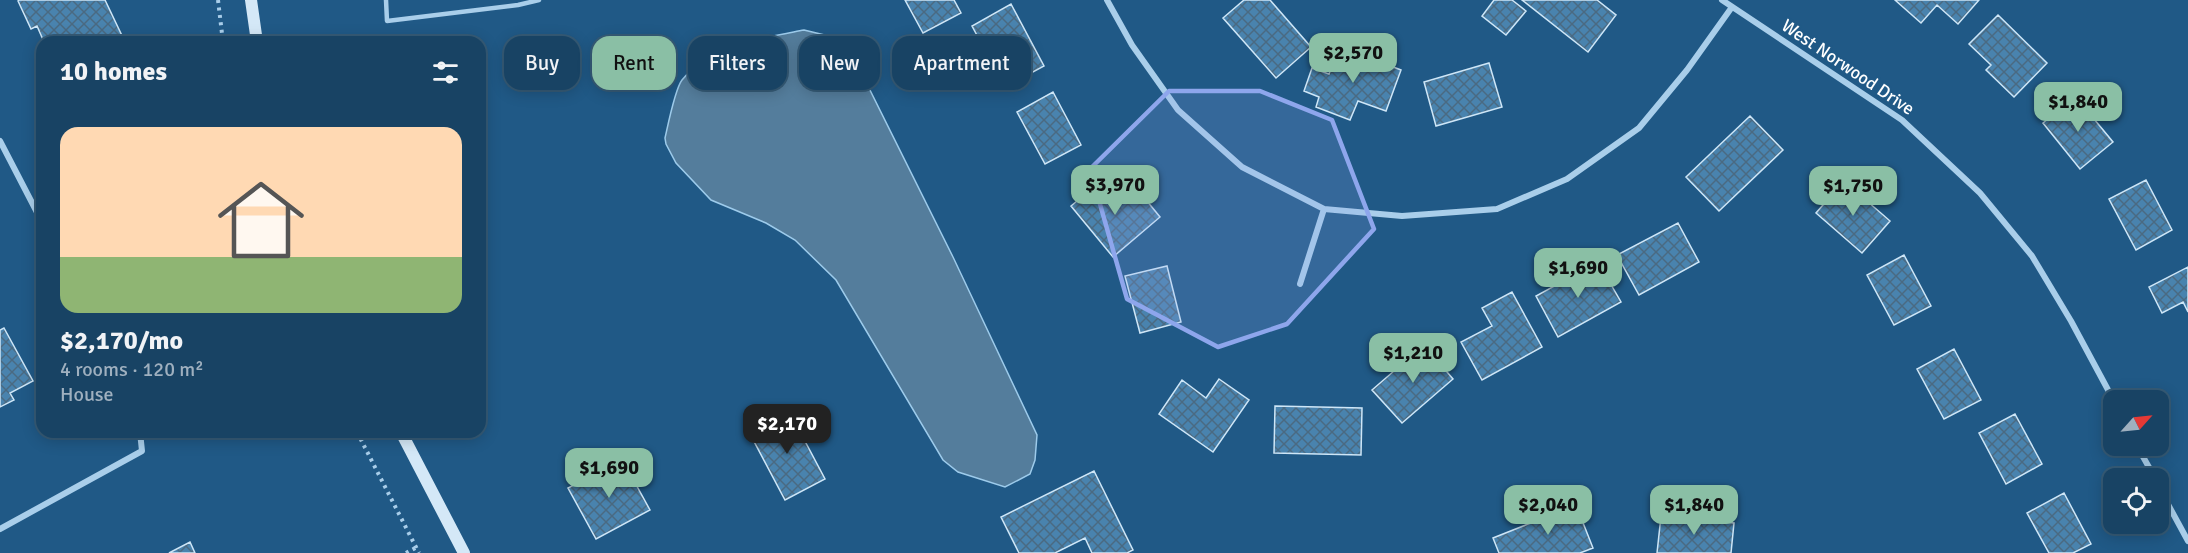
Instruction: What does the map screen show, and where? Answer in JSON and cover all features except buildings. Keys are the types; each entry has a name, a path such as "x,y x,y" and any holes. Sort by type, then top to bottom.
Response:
{"street":[{"path":"251,0 256,36"},
{"path":"1107,0 1132,45 1178,110 1242,167 1324,209 1402,216 1497,209 1567,179 1639,128 1688,70 1732,7"},
{"name":"West Norwood Drive","path":"1722,0 1902,120 1980,193 2032,256 2071,321 2108,390"},
{"path":"0,141 36,210"},
{"path":"1300,284 1324,209"},
{"path":"0,529 142,451 141,438"},
{"path":"404,438 464,553"},
{"path":"2169,506 2188,541"}],"lane":[{"path":"386,0 387,21 518,6 539,0"}],"path":[{"path":"218,0 222,36"},
{"path":"360,438 419,553"},
{"path":"406,553 417,547"}],"highlighted area":[{"path":"1169,91 1260,91 1332,120 1374,229 1287,324 1218,347 1127,299 1090,169"}],"water":[{"path":"804,30 829,36 799,36 799,90 870,90 953,257 1037,435 1035,460 1030,474 1005,487 958,472 943,460 836,280 795,240 766,223 711,200 676,163 665,138 677,91 688,74 688,90 787,90 787,36 771,36"}]}
